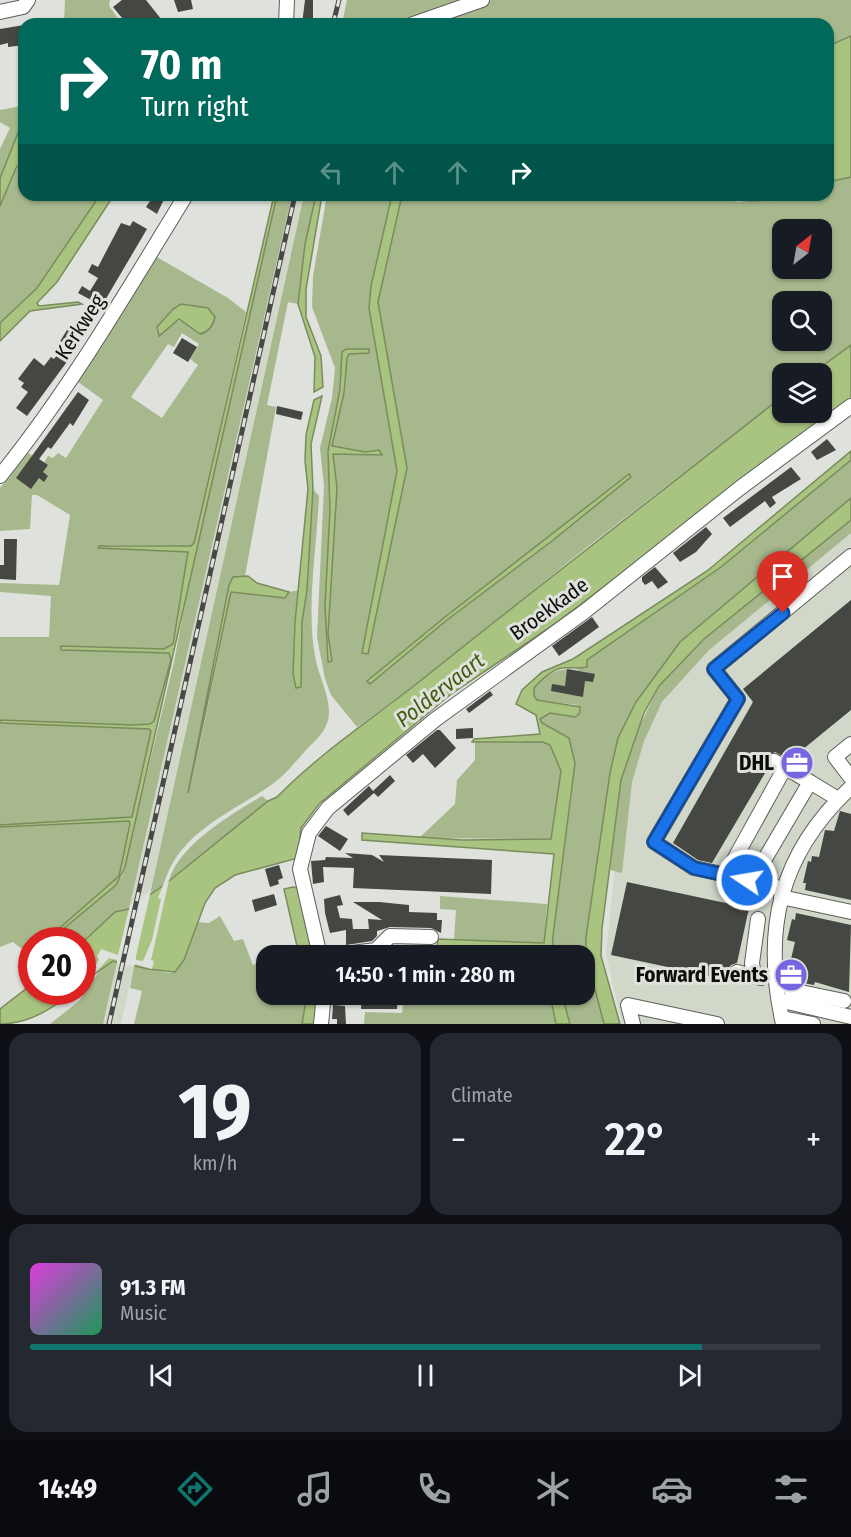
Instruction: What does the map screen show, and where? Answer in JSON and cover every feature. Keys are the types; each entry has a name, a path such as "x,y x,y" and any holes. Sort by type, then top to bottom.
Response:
{"street":[{"path":"0,12 23,7 28,0"},
{"path":"286,18 287,0"},
{"path":"430,18 482,0"},
{"name":"Kerkweg","path":"0,476 26,444 97,342 182,201"},
{"name":"Broekkade","path":"317,945 300,869 309,833 327,808 350,788 851,406"},
{"path":"851,556 714,669 738,699 654,842 694,868 769,884 782,893 851,912"},
{"path":"851,744 835,757 851,778"},
{"path":"774,761 838,799"},
{"path":"725,876 782,773"},
{"path":"756,874 810,783"},
{"path":"813,1024 782,1021 775,981 776,922 782,893 805,840 820,818 851,787"},
{"path":"754,976 753,918 776,922"},
{"path":"381,945 390,936 430,937"},
{"path":"737,972 775,981"},
{"path":"791,990 844,1001"},
{"path":"779,1000 819,997 851,1017"},
{"path":"321,1024 323,1005"},
{"path":"633,1024 628,1005 717,1024"}],"shaded area":[{"path":"65,0 110,0 109,6 118,18 64,18"},
{"path":"347,0 465,0 419,18 343,18"},
{"path":"491,0 851,0 851,36 834,43 834,18 446,18"},
{"path":"18,107 18,133 0,178 0,149 10,128 0,122 0,110"},
{"path":"18,165 18,201 96,201 37,288 0,323 0,206"},
{"path":"851,177 851,345 827,363 772,363 772,404 582,551 421,681 357,727 331,695 325,679 317,637 324,486 320,448 332,398 335,368 312,307 313,276 326,201 834,201 834,181"},
{"path":"276,201 291,201 129,909 115,912 96,930 96,927 65,927 122,877 174,662 192,566"},
{"path":"291,201 303,201 121,1024 103,1024"},
{"path":"303,201 315,201 305,244 298,304 288,302 267,405 276,407 245,576 233,577 190,793 231,592 285,598 289,592 300,590 293,656 296,688 299,681 313,489 319,496 312,597 313,637 317,664 328,700 329,718 320,736 287,772 194,837 171,867 164,885 150,894"},
{"path":"155,256 228,298 246,312 194,543 191,546 107,545 98,548 189,552 173,644 164,649 61,646 169,653 171,660 154,721 150,724 0,720 0,637 49,637 51,596 0,592 0,583 59,585 70,515 37,495 32,495 30,529 0,531 0,488 28,453 44,463 48,456 53,458 58,453 66,458 103,400 78,382","holes":["181,304 208,308 200,334 183,320 176,321","182,333 199,344 190,359 198,365 162,418 131,397 168,344 174,347"]},
{"path":"851,460 851,498 680,642 636,702 610,773 586,945 552,945 572,790 569,738 542,723 540,719 550,713 575,717 577,705 537,700 534,696 534,688 553,673 577,670 586,660 721,567"},
{"path":"851,514 851,1024 622,1024 606,954 622,801 649,722 697,655"},
{"path":"851,520 851,533 708,651 662,702 644,741 632,782 622,873 610,870 621,780 632,742 659,686 704,639"},
{"path":"0,723 149,729 151,731 132,817 0,825"},
{"path":"475,742 543,742 550,745 561,771 551,839 419,838 455,804 457,780 475,760"},
{"path":"262,796 268,801 169,881 174,868 194,843 222,821"},
{"path":"129,821 130,833 120,876 61,927 18,927 18,946 13,942 0,947 0,827"},
{"path":"440,896 547,904 544,943 454,940 456,910 440,909"},
{"path":"220,916 234,941 243,939 253,965 256,964 256,1005 305,1005 302,1024 134,1024 142,991 130,988 134,966 170,973 176,970 188,952 197,922 209,923"},
{"path":"113,961 117,962 103,1024 50,1024 74,1005 96,1005 96,976 103,966"},
{"path":"595,990 604,1024 570,1024 565,1005 595,1005"},
{"path":"403,1005 552,1005 556,1024 364,1024 365,1012 402,1013"}],"water":[{"path":"851,36 851,177 834,181 834,43"},
{"path":"18,133 18,165 0,206 0,178"},
{"path":"96,201 110,201 57,282 37,303 39,306 78,302 82,304 30,311 0,341 0,323 37,288"},
{"path":"273,201 276,201 125,867 116,885 66,927 61,927 119,876 129,821 0,827 0,825 132,817 151,731 149,729 0,723 0,720 132,725 150,724 154,721 171,660 169,653 61,650 61,646 164,649 173,644 188,552 98,548 99,546 191,546 194,543"},
{"path":"315,201 321,201 306,289 306,317 321,356 323,387 314,392 315,357 298,304 305,244"},
{"path":"391,201 401,201 378,302 407,468 368,654 362,653 397,471 369,308 371,286"},
{"path":"181,304 208,308 215,317 212,326 200,334 179,319 159,336 157,327 173,309"},
{"path":"851,345 851,400 832,414 832,363 827,363"},
{"path":"346,349 369,349 369,353 349,354 347,358 344,393 332,446 365,452 379,450 382,455 333,454 337,488 328,634 332,661 328,662 325,606 330,510 328,451 340,389 342,352"},
{"path":"322,396 311,444 313,489 307,590 302,622 301,687 296,688 293,674 295,622 308,489 305,461 306,435 314,400"},
{"name":"Poldervaart","path":"772,405 772,423 821,423 556,623 450,695 319,804 301,828 298,858 235,875 215,888 205,903 184,960 175,972 113,961 96,973 96,930 115,912 129,909 164,885 268,801 277,797 332,748"},
{"path":"851,451 851,460 721,567 587,660 587,667 558,669 546,676 534,688 534,696 537,700 580,707 580,713 575,717 550,713 540,719 542,723 569,738 575,763 553,945 437,945 438,939 544,943 554,854 362,840 362,833 462,840 551,839 561,771 550,745 543,742 472,742 474,739 540,734 536,715 516,704 522,690 542,672 573,659 707,571"},
{"path":"629,474 631,477 552,541 447,620 370,684 367,681 445,617"},
{"path":"851,498 851,520 704,639 659,686 644,713 621,780 602,928 601,956 620,1024 604,1024 595,990 595,945 586,945 586,937 610,773 618,738 636,702 680,642"},
{"path":"248,576 257,583 289,592 285,598 231,592 188,793 229,585 233,577"},
{"path":"298,888 314,945 297,945 284,889"},
{"path":"18,995 18,1005 55,1005 30,1018 0,1024 0,1009"},
{"path":"305,1005 320,1005 318,1024 302,1024"},
{"path":"552,1005 565,1005 570,1024 556,1024"}],"pier":[{"path":"170,876 151,960 154,961 152,969 135,964 134,967 117,963 117,960 109,958 96,972 99,959 97,957 101,949 118,955 130,905 151,890 136,956 136,960 143,961 152,940 161,899 158,898 165,880"}],"building":[{"path":"122,0 146,0 160,18 122,18 113,7"},
{"path":"174,0 191,0 193,9 178,12"},
{"path":"305,0 313,0 313,18 303,18"},
{"path":"18,26 18,46 8,47 8,43 0,45 0,29"},
{"path":"150,201 163,201 157,214 146,207"},
{"path":"133,221 147,229 104,302 93,296 91,300 78,293 82,286 90,291 98,278 88,272 92,264 98,267 121,223 130,226"},
{"path":"67,330 83,340 27,416 16,408 28,392 21,387 24,383 18,379 34,358 44,366 51,357 54,359 63,347 59,343"},
{"path":"182,338 197,347 188,362 173,353"},
{"path":"78,392 89,400 73,426 70,423 51,449 48,447 39,459 48,465 43,472 48,476 44,482 39,478 31,489 16,478"},
{"path":"277,406 303,412 301,420 276,414"},
{"path":"827,439 836,450 817,460 811,452"},
{"path":"791,467 801,479 772,497 776,503 770,508 765,501 730,527 723,518"},
{"path":"706,527 712,534 696,552 680,562 673,553"},
{"path":"4,539 17,539 16,580 0,579 0,565 4,565"},
{"path":"655,567 668,582 658,589 652,581 645,585 642,581 642,577"},
{"path":"851,600 851,710 802,750 810,764 801,766 775,752 767,756 765,762 768,768 712,863 698,860 673,843 753,702 743,689"},
{"path":"592,617 599,627 559,656 552,646"},
{"path":"567,669 595,674 593,682 585,681 583,697 551,691 552,684 565,686"},
{"path":"490,691 493,695 469,713 466,709"},
{"path":"473,728 473,738 456,739 456,729"},
{"path":"440,730 456,748 435,768 423,754 413,763 406,755"},
{"path":"390,775 395,781 378,797 374,793 348,816 343,810 369,786 373,791"},
{"path":"840,811 851,814 851,900 805,890 806,883 803,883 808,861 811,862 812,856 819,857 825,830 834,831"},
{"path":"326,826 348,839 340,851 318,836"},
{"path":"345,853 372,855 384,862 379,855 492,860 491,894 353,888 354,868 323,867 324,882 313,884 311,861 325,860 326,857 353,858"},
{"path":"279,865 283,878 278,880 279,884 270,887 265,869"},
{"path":"627,882 749,908 737,963 731,965 728,970 734,981 611,955"},
{"path":"274,894 277,905 255,912 252,900"},
{"path":"340,895 343,905 337,906 340,918 352,919 353,929 369,929 368,919 382,920 353,902 379,902 409,905 409,912 437,913 437,920 442,920 441,933 431,928 390,927 377,931 377,936 372,941 346,945 346,930 330,933 324,899"},
{"path":"796,913 851,925 849,992 815,982 814,985 793,981 794,978 787,976 795,942 787,940 792,919 795,920"},
{"path":"333,1005 345,1006 346,1024 337,1024 337,1019 332,1019"},
{"path":"361,1005 397,1005 397,1009 361,1009"}],"railway":[{"path":"334,18 339,0"},
{"path":"109,1024 294,201"}],"place":[{"name":"DHL","path":"797,763"},
{"name":"Forward Events","path":"791,975"}],"route":[{"path":"747,880 694,868 654,842 738,699 714,669 783,613"}]}
